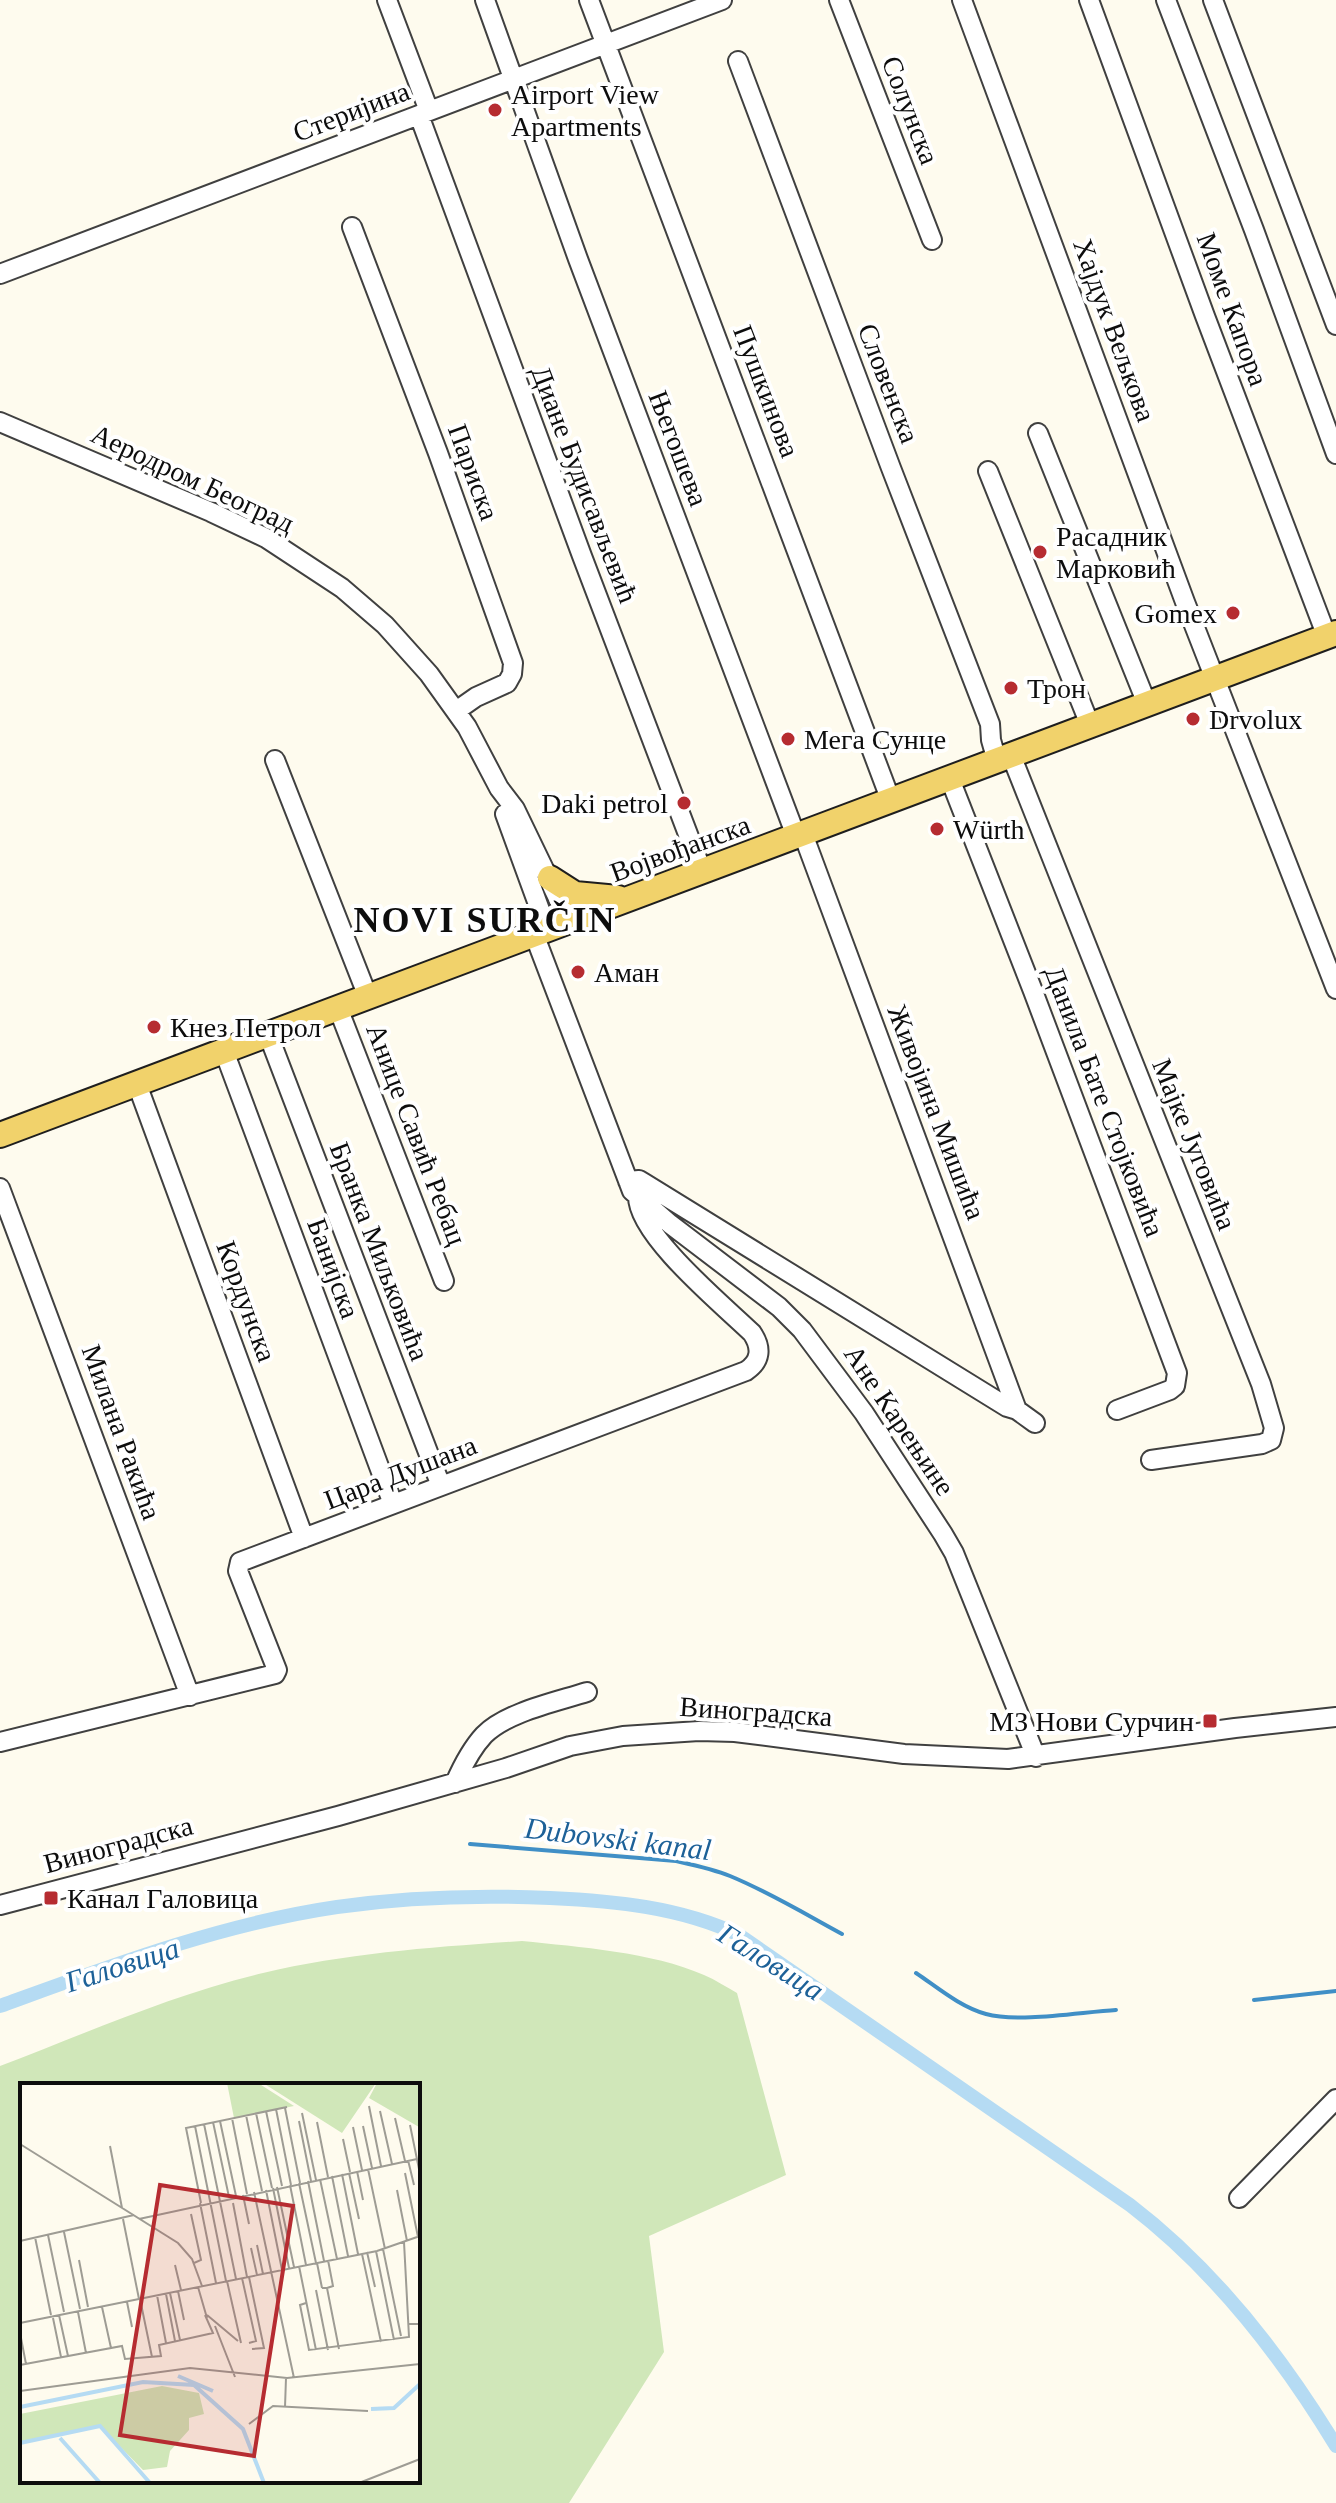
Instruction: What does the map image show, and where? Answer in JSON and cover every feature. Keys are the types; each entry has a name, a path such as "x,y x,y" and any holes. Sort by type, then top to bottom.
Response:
{"main road":[{"name":"Војвођанска","path":"0,1135 1331,635"},
{"path":"550,878 566,890 583,896 628,899"}],"street":[{"name":"Диане Будисављевић","path":"387,0 576,542 702,871"},
{"name":"Његошева","path":"485,0 578,259 800,835"},
{"name":"Пушкинова","path":"589,0 891,801"},
{"name":"Стеријина","path":"0,274 605,43 690,5 722,0"},
{"name":"Солунска","path":"839,0 932,240"},
{"name":"Хајдук Вељкова","path":"962,0 1174,573 1336,989"},
{"name":"Моме Капора","path":"1089,0 1205,316 1331,635"},
{"path":"1166,0 1336,454"},
{"path":"1213,0 1336,325"},
{"name":"Словенска","path":"738,61 990,724 991,740 1008,757"},
{"name":"Париска","path":"352,227 513,663 507,683 476,697 456,711"},
{"name":"Аеродром Београд","path":"0,422 239,524 299,558 385,625 421,664 456,711 499,788 515,809 550,878 550,928"},
{"path":"1038,433 1147,704"},
{"path":"988,471 1090,725"},
{"name":"Мајке Југовића","path":"1008,757 1261,1384 1274,1428 1271,1440 1262,1444 1151,1460"},
{"path":"275,760 368,997"},
{"name":"Данила Бате Стојковића","path":"950,779 1177,1373 1175,1386 1170,1390 1117,1410"},
{"name":"Аеродром Београд","path":"499,788 505,816 550,928"},
{"name":"Живојина Мишића","path":"800,835 1017,1410"},
{"path":"550,928 633,1189"},
{"name":"Анице Савић Ребац","path":"338,1008 444,1281"},
{"name":"Бранка Миљковића","path":"268,1034 441,1486"},
{"name":"Банијска","path":"224,1051 393,1504"},
{"name":"Кордунска","path":"137,1084 304,1538"},
{"name":"Ане Карењине","path":"1017,1410 1007,1407 639,1180 633,1189 787,1314 855,1400 954,1553 1036,1757"},
{"name":"Милана Ракића","path":"0,1188 190,1696"},
{"name":"Цара Душана","path":"0,1742 272,1675 276,1672 238,1565 746,1371 758,1360 757,1343 752,1333 653,1234 640,1211 633,1189"},
{"path":"1017,1410 1035,1423"},
{"path":"455,1783 468,1757 492,1728 520,1714 587,1692"},
{"name":"Виноградска","path":"0,1905 455,1783 582,1743 623,1736 716,1731 761,1734 904,1754 989,1759 1036,1757 1131,1741 1336,1717"},
{"path":"1239,2198 1336,2099"}],"green space":[{"path":"522,1941 591,1948 684,1967 737,1993 786,2175 649,2236 664,2352 569,2503 0,2503 0,2066 163,2003 229,1982 295,1966 424,1948"}],"waterway":[{"name":"Dubovski kanal","path":"470,1844 676,1861 697,1866 744,1882 842,1934"},
{"name":"Галовица","path":"0,2006 208,1935 294,1914 363,1904 443,1898 550,1898 647,1907 717,1925 739,1935 1130,2205 1161,2230 1244,2316 1293,2379 1336,2446"},
{"name":"Dubovski kanal","path":"916,1973 967,2007 986,2014 1032,2017 1116,2010"},
{"name":"Dubovski kanal","path":"1254,2000 1336,1991"}],"place":[{"name":"Airport View Apartments","path":"495,110"},
{"name":"Расадник Марковић","path":"1040,552"},
{"name":"Gomex","path":"1233,613"},
{"name":"Трон","path":"1011,688"},
{"name":"Drvolux","path":"1193,719"},
{"name":"Мега Сунце","path":"788,739"},
{"name":"Daki petrol","path":"684,803"},
{"name":"Würth","path":"937,829"},
{"name":"Аман","path":"578,972"},
{"name":"Кнез Петрол","path":"154,1027"},
{"name":"МЗ Нови Сурчин","path":"1210,1721"},
{"name":"Канал Галовица","path":"51,1898"}],"district":[{"name":"NOVI SURČIN","path":"485,919"}]}
